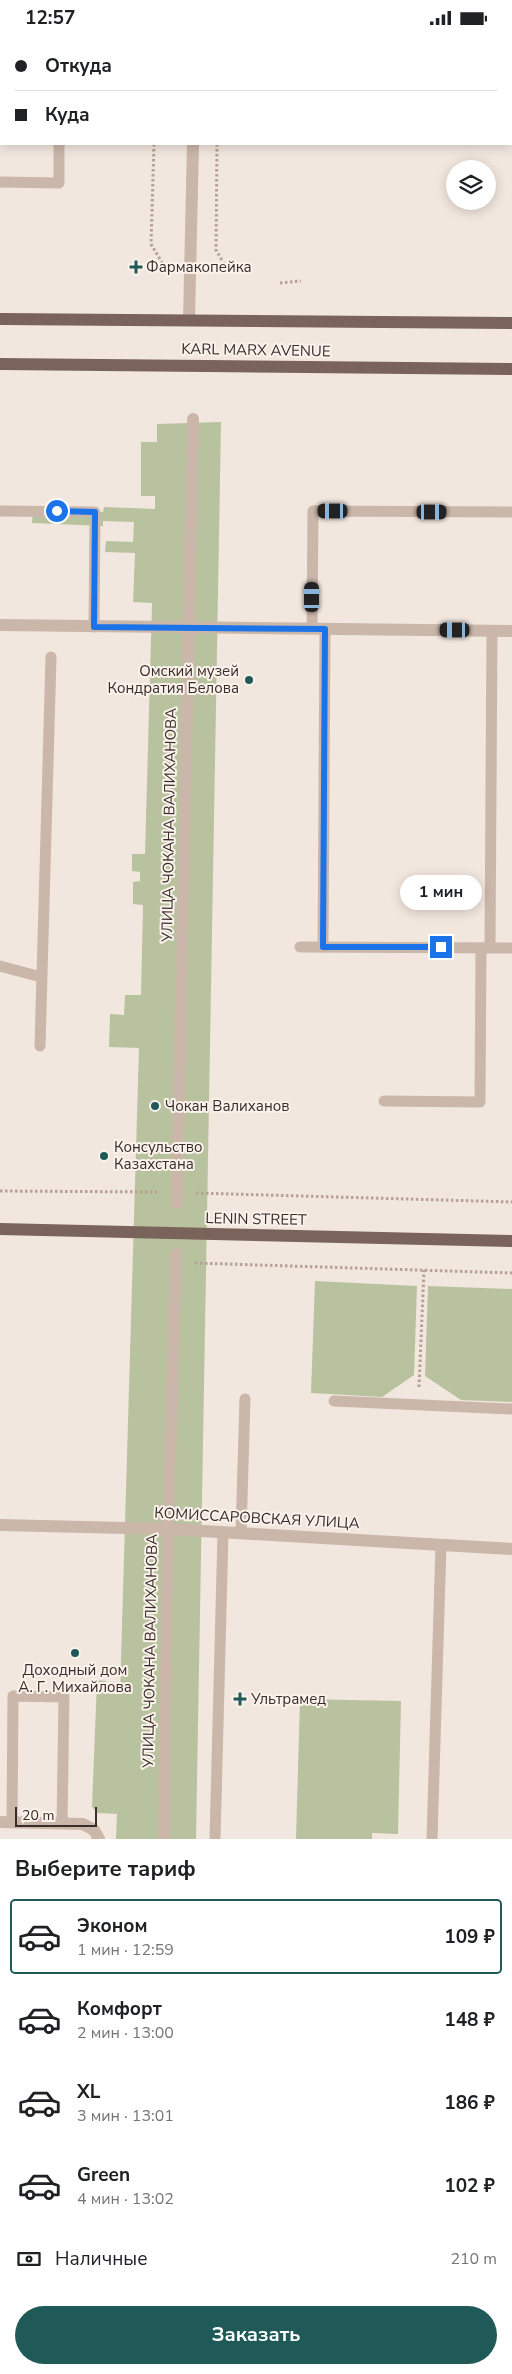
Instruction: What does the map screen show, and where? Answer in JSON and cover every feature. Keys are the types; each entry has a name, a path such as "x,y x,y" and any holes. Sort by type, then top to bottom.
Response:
{"main road":[{"name":"KARL MARX AVENUE","path":"0,319 512,323"},
{"name":"KARL MARX AVENUE","path":"0,363 512,369"},
{"name":"LENIN STREET","path":"0,1229 512,1241"}],"street":[{"path":"189,320 193,145"},
{"name":"УЛИЦА ЧОКАНА ВАЛИХАНОВА","path":"177,1197 194,419"},
{"path":"0,625 190,629 512,631"},
{"name":"УЛИЦА ЧОКАНА ВАЛИХАНОВА","path":"164,1839 168,1529 175,1258"},
{"name":"КОМИССАРОВСКАЯ УЛИЦА","path":"0,1525 168,1529 512,1549"},
{"path":"6,1822 82,1825 94,1830 99,1839"}],"lane":[{"path":"0,182 59,183 59,145"},
{"path":"0,511 95,512 94,627"},
{"path":"323,947 319,629 313,511 512,512"},
{"path":"384,1101 480,1102 492,631"},
{"path":"40,1046 40,977 51,657"},
{"path":"300,947 512,948"},
{"path":"0,966 40,977"},
{"path":"241,1533 245,1399"},
{"path":"334,1401 512,1409"},
{"path":"215,1839 223,1533"},
{"path":"432,1839 441,1545"},
{"path":"6,1822 13,1696 64,1697 62,1823"}],"path":[{"path":"154,145 151,244 167,271"},
{"path":"217,145 216,250 226,269"},
{"path":"280,283 301,281"},
{"path":"0,1191 177,1197 512,1202"},
{"path":"175,1258 512,1273"},
{"path":"419,1405 424,1270"}],"green space":[{"path":"221,422 196,1839 116,1839 117,1814 98,1813 92,1807 97,1680 106,1681 113,1694 120,1694 139,1048 109,1047 110,1014 124,1015 125,995 141,995 143,905 133,904 133,882 140,881 140,872 132,871 132,854 145,854 152,603 133,602 135,553 105,552 106,541 133,542 134,522 103,521 103,526 32,523 33,510 103,512 104,507 155,509 155,496 141,496 141,442 157,442 157,424"},
{"path":"315,1281 417,1286 414,1375 382,1397 311,1393"},
{"path":"428,1286 512,1289 512,1402 461,1400 425,1376"},
{"path":"300,1699 401,1701 398,1834 372,1833 372,1839 296,1839"}],"place":[{"name":"Фармакопейка","path":"136,267"},
{"name":"Омский музей Кондратия Белова","path":"249,680"},
{"name":"Чокан Валиханов","path":"155,1106"},
{"name":"Консульство Казахстана","path":"104,1156"},
{"name":"Доходный дом А. Г. Михайлова","path":"75,1653"},
{"name":"Ультрамед","path":"240,1699"}],"route":[{"path":"57,511 95,512 94,627 325,629 323,947 441,947"}]}
